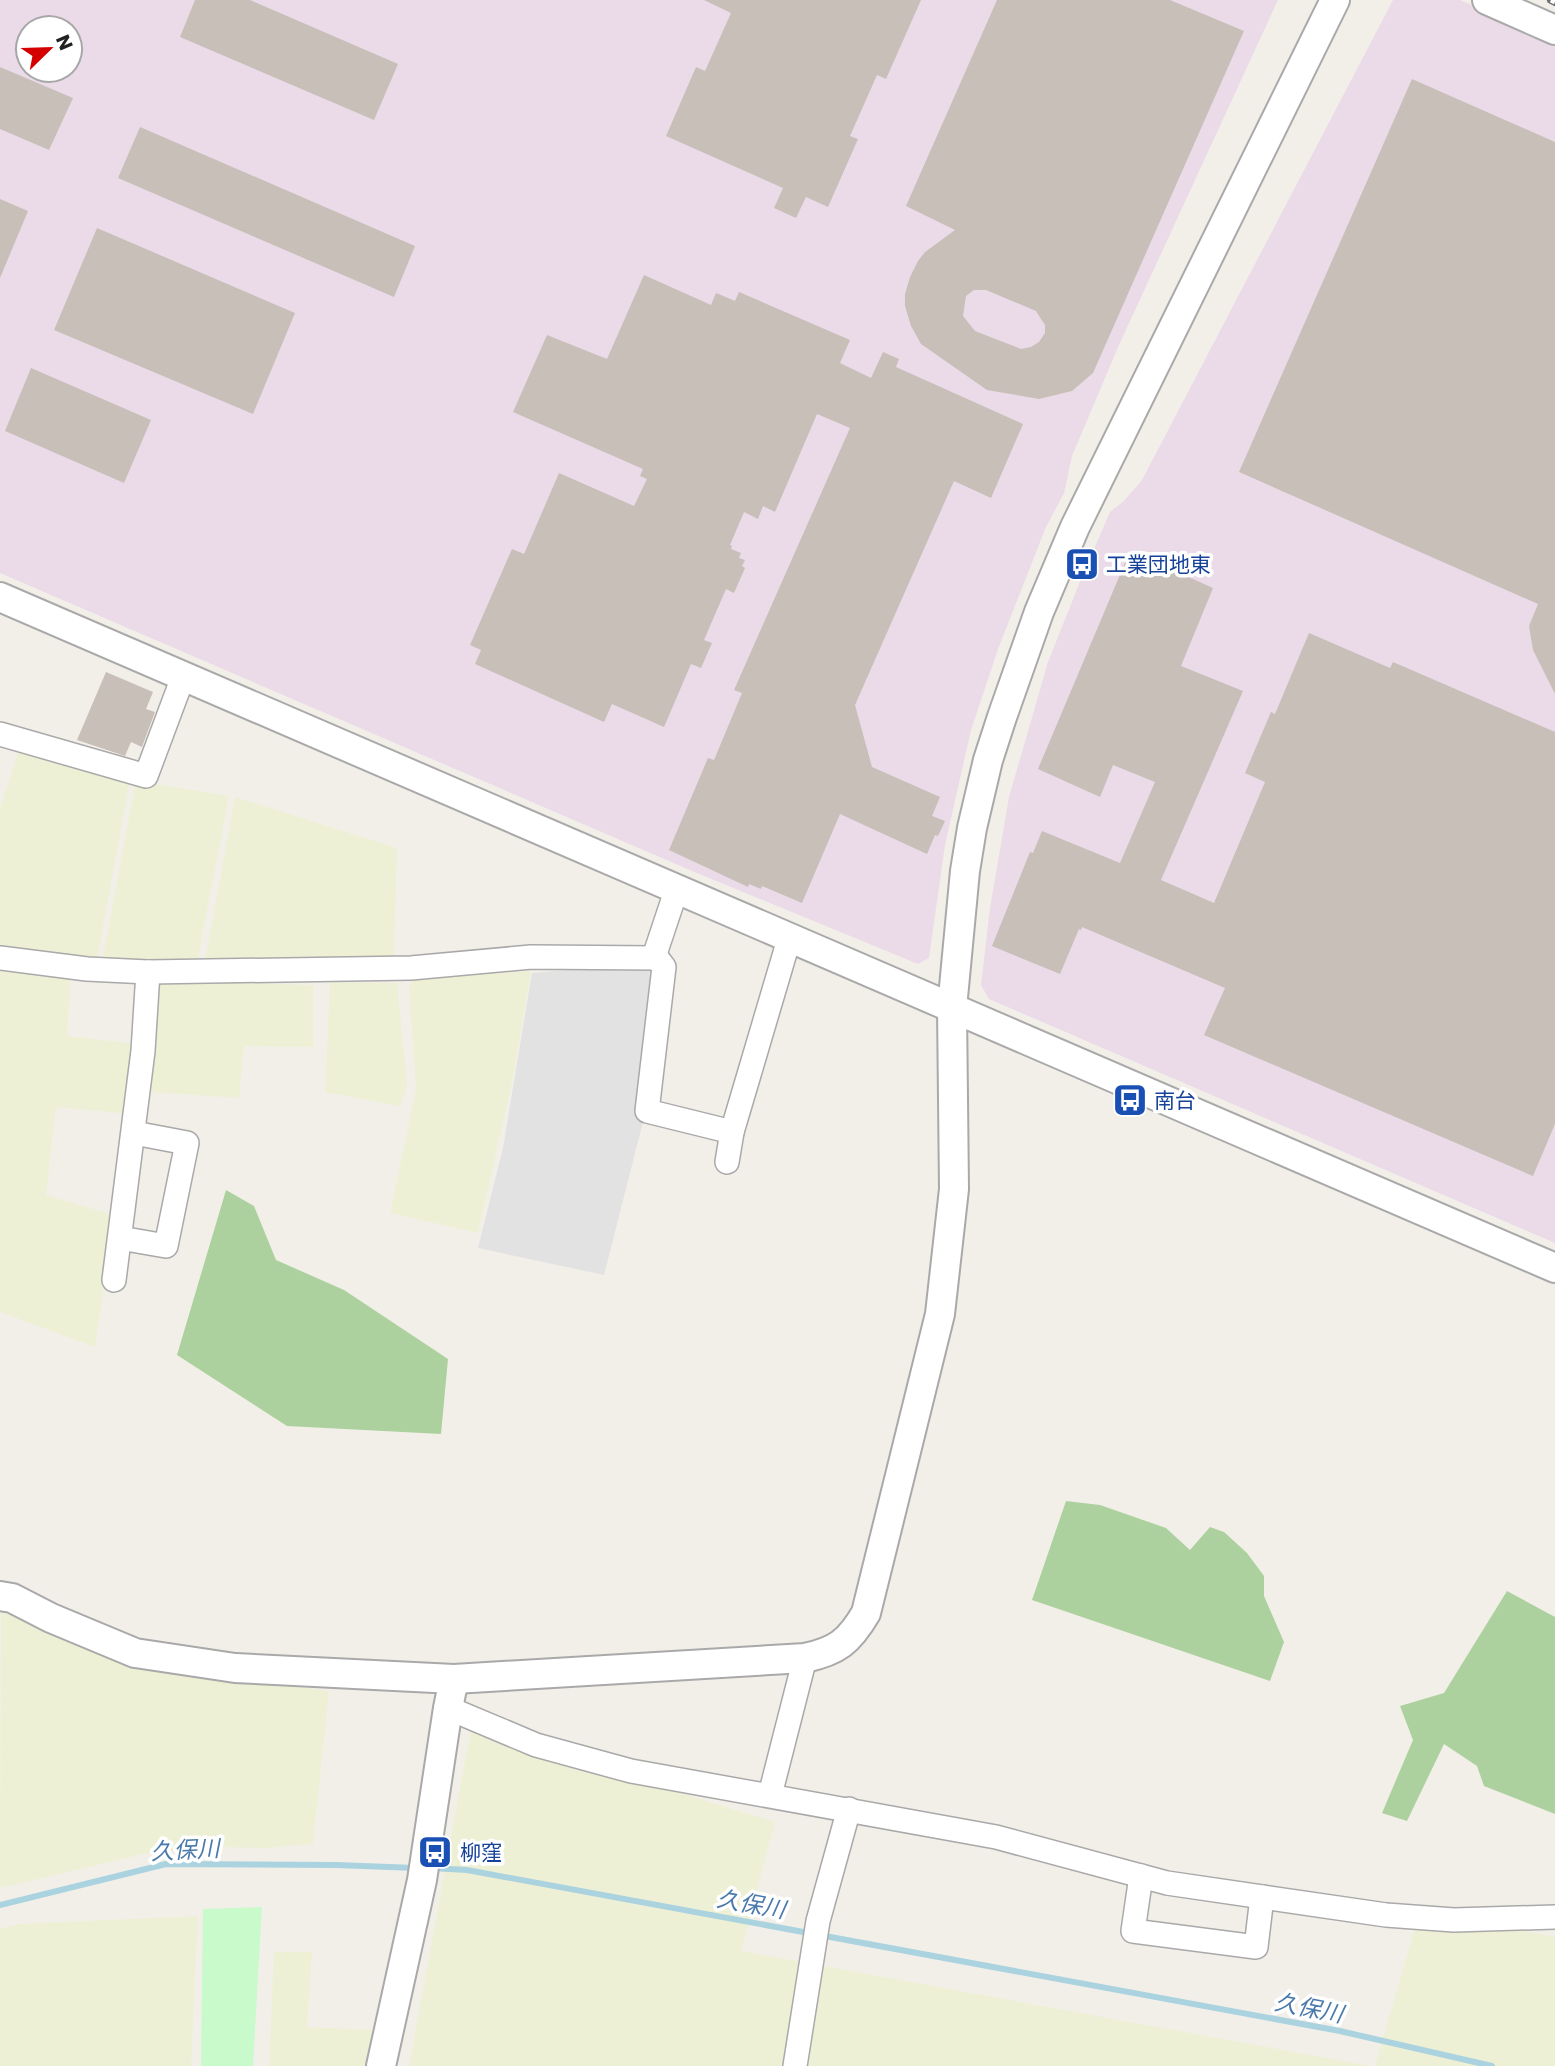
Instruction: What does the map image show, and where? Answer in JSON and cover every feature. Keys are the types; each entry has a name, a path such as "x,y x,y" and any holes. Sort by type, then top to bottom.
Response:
{"street":[{"path":"0,1596 12,1598 62,1623 135,1653 235,1668 454,1679 805,1658 823,1654 839,1646 855,1632 866,1613 940,1314 954,1189 952,1008 965,871 988,760 1040,612 1075,527 1335,0"},
{"path":"1487,0 1555,30"},
{"path":"0,597 676,891 790,936 1555,1268"},
{"path":"0,734 146,776 183,677"},
{"path":"676,891 656,951 657,958 664,967 647,1111 732,1132"},
{"path":"727,1162 732,1132 790,936"},
{"path":"0,958 148,972 411,968 531,957 657,958"},
{"path":"114,1280 143,1051 148,972"},
{"path":"120,1238 166,1245 187,1143 134,1132"},
{"path":"770,1795 805,1658"},
{"path":"381,2066 424,1867 454,1679"},
{"path":"448,1708 536,1745 631,1771 996,1837 1167,1883 1386,1915 1454,1920 1555,1917"},
{"path":"795,2066 818,1921 849,1809"},
{"path":"1140,1876 1133,1931 1256,1947 1262,1897"}],"shaded area":[{"path":"0,0 1278,0 1119,345 1072,456 1064,493 1046,527 998,649 971,730 945,845 929,958 918,964 692,871 0,573"},
{"path":"1393,0 1460,0 1555,42 1555,1243 989,999 981,985 990,908 1009,797 1048,662 1081,579 1110,512 1124,501 1142,480"},
{"path":"567,970 657,971 644,1118 604,1275 478,1248 503,1148 532,973"}],"green space":[{"path":"19,750 126,777 129,785 97,960 0,947 0,809"},
{"path":"136,781 229,796 197,963 102,961"},
{"path":"235,797 397,848 394,961 205,961"},
{"path":"0,965 71,975 67,1036 137,1044 130,1114 56,1107 46,1195 114,1215 95,1347 0,1312"},
{"path":"531,971 512,1082 478,1233 390,1213 416,1090 409,986 414,978"},
{"path":"160,981 313,985 313,1047 244,1046 239,1098 150,1092 157,984"},
{"path":"330,982 397,983 407,1085 400,1106 325,1092"},
{"path":"226,1190 254,1206 276,1260 344,1290 448,1359 441,1434 287,1426 177,1355"},
{"path":"1066,1501 1100,1505 1166,1528 1190,1550 1210,1527 1224,1532 1247,1553 1264,1576 1264,1596 1284,1642 1270,1681 1032,1600"},
{"path":"1507,1591 1555,1617 1555,1814 1484,1786 1477,1766 1444,1744 1407,1821 1382,1813 1413,1740 1400,1706 1444,1693"},
{"path":"1,1606 165,1669 329,1691 313,1844 262,1848 215,1847 148,1853 0,1888"},
{"path":"471,1729 775,1822 741,1951 1371,2066 409,2066"},
{"path":"262,1907 253,2066 201,2066 203,1909"},
{"path":"1420,1911 1555,1937 1555,2066 1375,2066"},
{"path":"198,1916 191,2066 0,2066 0,1929 18,1924"},
{"path":"274,1952 312,1952 307,2027 377,2030 371,2066 269,2066"}],"building":[{"path":"195,0 250,0 398,64 374,120 180,37"},
{"path":"704,0 921,0 886,79 877,75 850,136 858,139 828,207 806,197 796,218 774,208 783,188 666,136 696,67 705,71 731,13"},
{"path":"997,0 1170,0 1244,31 1093,373 1072,391 1039,399 987,390 921,344 911,326 905,306 910,277 925,252 955,230 906,206","holes":["974,290 986,290 1036,311 1045,325 1045,333 1039,342 1021,349 975,331 963,316 966,296"]},
{"path":"0,67 14,73 14,84 40,84 73,98 49,150 0,129"},
{"path":"1412,79 1555,142 1555,694 1533,650 1529,626 1538,604 1239,472"},
{"path":"140,127 415,246 394,297 118,178"},
{"path":"0,199 28,211 0,278"},
{"path":"97,228 295,313 253,414 54,330"},
{"path":"644,275 711,305 716,293 735,301 739,292 850,340 840,363 871,378 883,352 899,359 896,367 1023,424 991,498 954,481 855,705 872,767 940,797 932,816 945,821 927,854 840,814 802,903 762,886 761,889 749,884 748,887 669,850 708,758 714,760 742,693 734,690 850,428 817,414 775,512 763,506 758,519 744,512 730,545 731,549 741,553 739,558 745,560 742,566 745,568 734,593 726,589 704,640 712,643 701,668 691,664 664,727 612,704 604,722 475,664 481,650 470,645 512,549 524,554 559,473 634,506 647,479 640,476 643,469 513,412 547,335 607,359"},
{"path":"31,368 151,420 124,483 5,431"},
{"path":"1130,551 1213,588 1181,666 1243,691 1161,880 1214,903 1265,782 1245,773 1271,712 1275,714 1309,633 1390,668 1393,662 1555,732 1555,1124 1533,1176 1204,1035 1225,988 1082,927 1060,974 992,946 1030,852 1033,853 1042,831 1120,863 1155,782 1113,765 1100,797 1038,769"},
{"path":"106,672 153,692 146,709 155,712 142,747 131,742 125,756 77,740"}],"waterway":[{"name":"久保川","path":"0,1905 166,1864 416,1868"},
{"name":"久保川","path":"431,1868 467,1870 1340,2031 1492,2066"}],"railway":[{"path":"1551,0 1555,2"}],"place":[{"name":"工業団地東","path":"1082,564"},
{"name":"南台","path":"1130,1100"},
{"name":"柳窪","path":"435,1852"}]}
